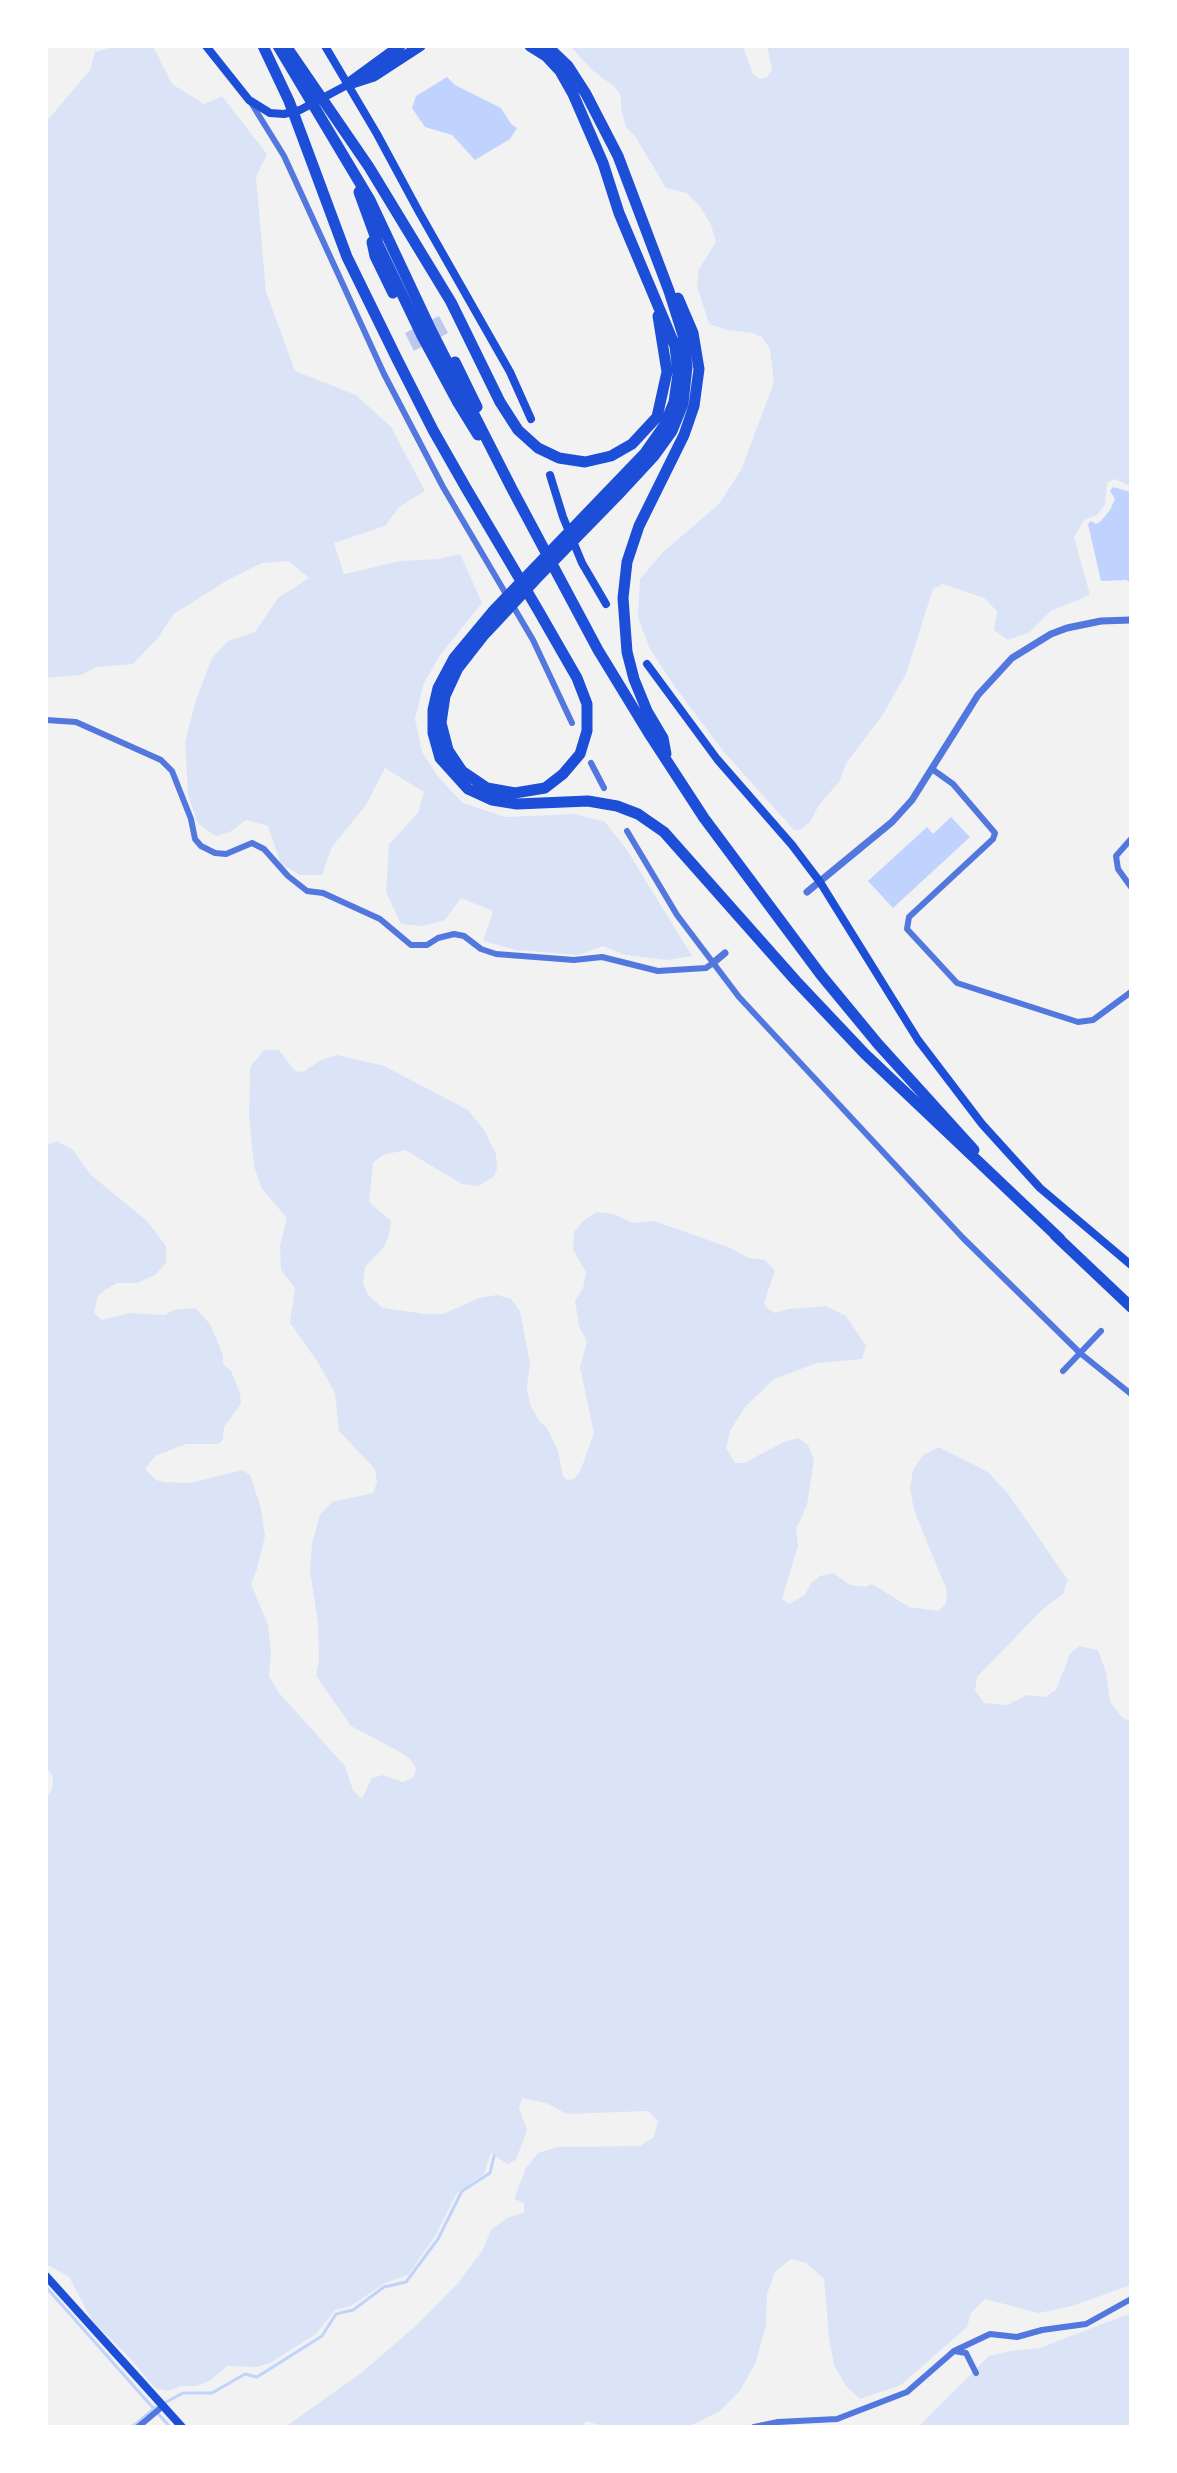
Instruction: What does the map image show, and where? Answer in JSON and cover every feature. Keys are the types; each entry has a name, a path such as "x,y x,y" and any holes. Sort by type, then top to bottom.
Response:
{"highway":[{"path":"263,46 283,89 347,257 397,359 446,453 577,678 587,704 587,731 580,754 563,774 545,788 515,793 487,788 462,771 448,750 441,723 445,696 458,668 496,615"},
{"path":"271,46 299,77 336,135 372,216 395,238 472,394 492,452 598,650 667,762 758,894 830,987 936,1109 1060,1239"},
{"path":"278,46 451,302 500,402 518,430 538,448 559,458 585,462 611,456 632,444 657,417 667,372 665,349 659,319 640,263"},
{"path":"286,46 299,77"},
{"path":"349,84 400,46"},
{"path":"349,84 374,76 420,46"},
{"path":"530,46 546,56 560,71 573,94 675,346 678,374 674,402 664,426 645,453 582,526"},
{"path":"547,46 568,66 600,120 618,156 655,251 683,335 687,367 683,404 672,431 654,456 496,615 463,644 438,688 433,710 433,733 440,758 468,789 492,800 517,804 588,801 617,806 638,814 664,832 865,1054 1131,1307"},
{"path":"372,216 375,256 416,339 450,404 492,452"},
{"path":"655,251 693,333 699,369 694,406 684,435 639,526 627,562 623,598 623,625 630,666 647,711 663,738 667,762"}],"main road":[{"path":"206,46 249,100 263,110 284,114 300,110 349,84"},
{"path":"325,46 510,372 531,419"},
{"path":"550,475 582,563 606,604"},
{"path":"647,664 717,759 820,882 918,1040 982,1124 1040,1188 1131,1265"},
{"path":"46,2276 182,2427"}],"street":[{"path":"249,100 284,156 384,374 443,487 533,640 572,723"},
{"path":"807,892 892,822 912,800 978,695 998,671 1022,651 1051,634 1101,621 1131,620"},
{"path":"46,720 76,722 161,760 172,771 191,819 195,839 201,846 215,853 226,854 252,843 264,849 288,876 307,891 323,893 380,919 411,945 427,945 454,934 464,936 481,949 496,954 574,960 602,957 658,971 706,968 725,953"},
{"path":"591,763 604,788"},
{"path":"932,769 953,784 995,833 993,839 909,917 907,929 957,983 1078,1022 1093,1020 1131,992"},
{"path":"627,831 677,915 739,997 963,1238 1080,1353 1131,1394"},
{"path":"1131,839 1116,856 1118,869 1131,887"},
{"path":"1063,1371 1101,1331"},
{"path":"754,2427 778,2422 837,2419 907,2392 954,2351 990,2334 1017,2337 1086,2324 1131,2299"},
{"path":"954,2351 966,2353 976,2373"},
{"path":"138,2427 163,2406"}],"shaded area":[{"path":"118,46 153,46 172,84 204,104 222,96 267,154 256,177 266,292 295,371 356,395 391,427 425,491 399,507 385,526 334,543 344,574 400,561 438,559 460,554 482,603 440,655 424,683 415,719 422,752 439,778 463,803 505,817 575,814 605,822 625,847 692,956 667,960 625,955 603,946 579,955 516,950 483,941 493,911 461,898 445,920 423,926 401,924 386,892 389,844 418,813 424,792 385,768 366,805 332,847 322,875 300,875 281,864 268,826 246,820 230,832 216,836 198,824 188,795 185,742 196,700 212,658 228,641 255,632 278,598 309,578 289,561 262,563 226,581 174,614 157,639 133,664 97,667 81,675 46,678 46,122 90,70 95,52"},
{"path":"570,46 743,46 753,74 760,79 767,77 772,70 767,46 1131,46 1131,487 1115,479 1107,483 1105,505 1097,515 1084,520 1074,537 1090,595 1051,611 1030,632 1008,640 994,630 997,611 984,598 943,584 933,589 906,674 882,716 847,762 839,782 819,805 810,822 800,830 794,830 724,752 650,649 638,618 640,579 663,552 719,504 741,470 774,382 770,349 762,337 709,324 697,286 699,269 716,242 711,225 687,193 666,188 635,136 626,127 621,96 615,87 593,71"},
{"path":"264,1050 279,1050 295,1071 303,1072 321,1060 337,1055 384,1066 468,1110 484,1130 496,1154 497,1169 494,1176 479,1186 462,1184 405,1150 383,1155 373,1163 369,1202 391,1221 384,1247 365,1267 363,1283 368,1295 383,1308 425,1314 443,1314 479,1298 497,1295 511,1299 520,1311 530,1363 527,1387 530,1404 539,1421 547,1428 567,1480 574,1479 580,1472 594,1433 580,1367 587,1342 579,1326 575,1301 583,1288 586,1272 573,1250 574,1232 584,1220 597,1212 613,1214 633,1223 654,1221 728,1247 749,1258 765,1260 775,1270 764,1303 768,1309 775,1313 826,1306 846,1316 866,1346 862,1359 817,1363 774,1379 745,1407 730,1431 726,1448 735,1463 744,1463 798,1438 808,1445 814,1460 807,1505 796,1529 798,1546 782,1599 789,1604 805,1595 811,1583 820,1576 833,1573 850,1585 865,1587 872,1584 909,1607 938,1611 946,1604 947,1591 914,1510 910,1488 913,1470 923,1455 939,1447 988,1472 1009,1495 1068,1580 1063,1594 1043,1609 977,1677 975,1690 984,1703 1007,1705 1027,1695 1045,1697 1056,1690 1070,1654 1079,1646 1098,1650 1106,1672 1110,1702 1123,1718 1131,1721 1131,2285 1072,2306 1039,2313 985,2299 971,2313 967,2327 901,2385 860,2399 846,2386 834,2365 824,2279 806,2263 791,2259 775,2272 767,2294 766,2325 756,2362 740,2391 720,2411 688,2427 607,2427 585,2421 584,2427 285,2427 361,2373 418,2324 458,2283 482,2251 491,2230 507,2218 524,2212 524,2203 514,2199 526,2168 538,2153 558,2147 640,2146 654,2137 658,2121 648,2111 567,2114 546,2103 522,2098 519,2108 527,2130 516,2160 507,2164 491,2153 484,2174 457,2193 435,2236 408,2275 385,2283 351,2306 335,2310 316,2334 270,2363 256,2367 227,2366 211,2380 197,2386 181,2386 168,2391 155,2388 93,2322 69,2277 46,2264 46,1800 52,1789 53,1776 46,1767 46,1145 57,1141 73,1150 91,1175 147,1221 166,1246 166,1263 155,1275 137,1283 117,1283 105,1290 98,1296 94,1313 102,1320 129,1313 165,1315 173,1310 195,1308 210,1324 223,1355 223,1364 231,1371 240,1393 241,1404 224,1427 223,1439 219,1444 186,1444 155,1456 145,1469 156,1480 164,1482 191,1483 242,1470 250,1475 261,1508 265,1536 251,1584 268,1625 271,1654 269,1676 279,1693 345,1766 353,1790 362,1799 372,1778 383,1775 403,1782 414,1777 416,1768 400,1752 351,1726 316,1676 318,1623 310,1571 312,1544 320,1514 332,1502 373,1493 377,1482 375,1469 339,1431 335,1393 290,1323 295,1288 281,1270 280,1246 287,1218 262,1189 254,1166 249,1117 250,1067"},
{"path":"1131,2313 1131,2427 918,2427 989,2356 1040,2348"}],"water":[{"path":"447,77 455,85 501,108 517,128 510,139 475,160 452,135 425,127 412,108 416,96"},
{"path":"1113,487 1131,492 1131,583 1126,580 1101,581 1088,524 1101,521 1110,510 1115,499 1110,491"},
{"path":"951,817 970,837 893,908 868,881 927,827 933,834"}],"building":[{"path":"439,316 448,333 414,351 405,333"}],"waterway":[{"path":"132,2427 155,2408 183,2393 212,2393 245,2374 257,2377 322,2336 336,2314 353,2310 384,2287 406,2282 438,2239 462,2191 490,2173 494,2156"},
{"path":"46,2287 170,2427"}]}
